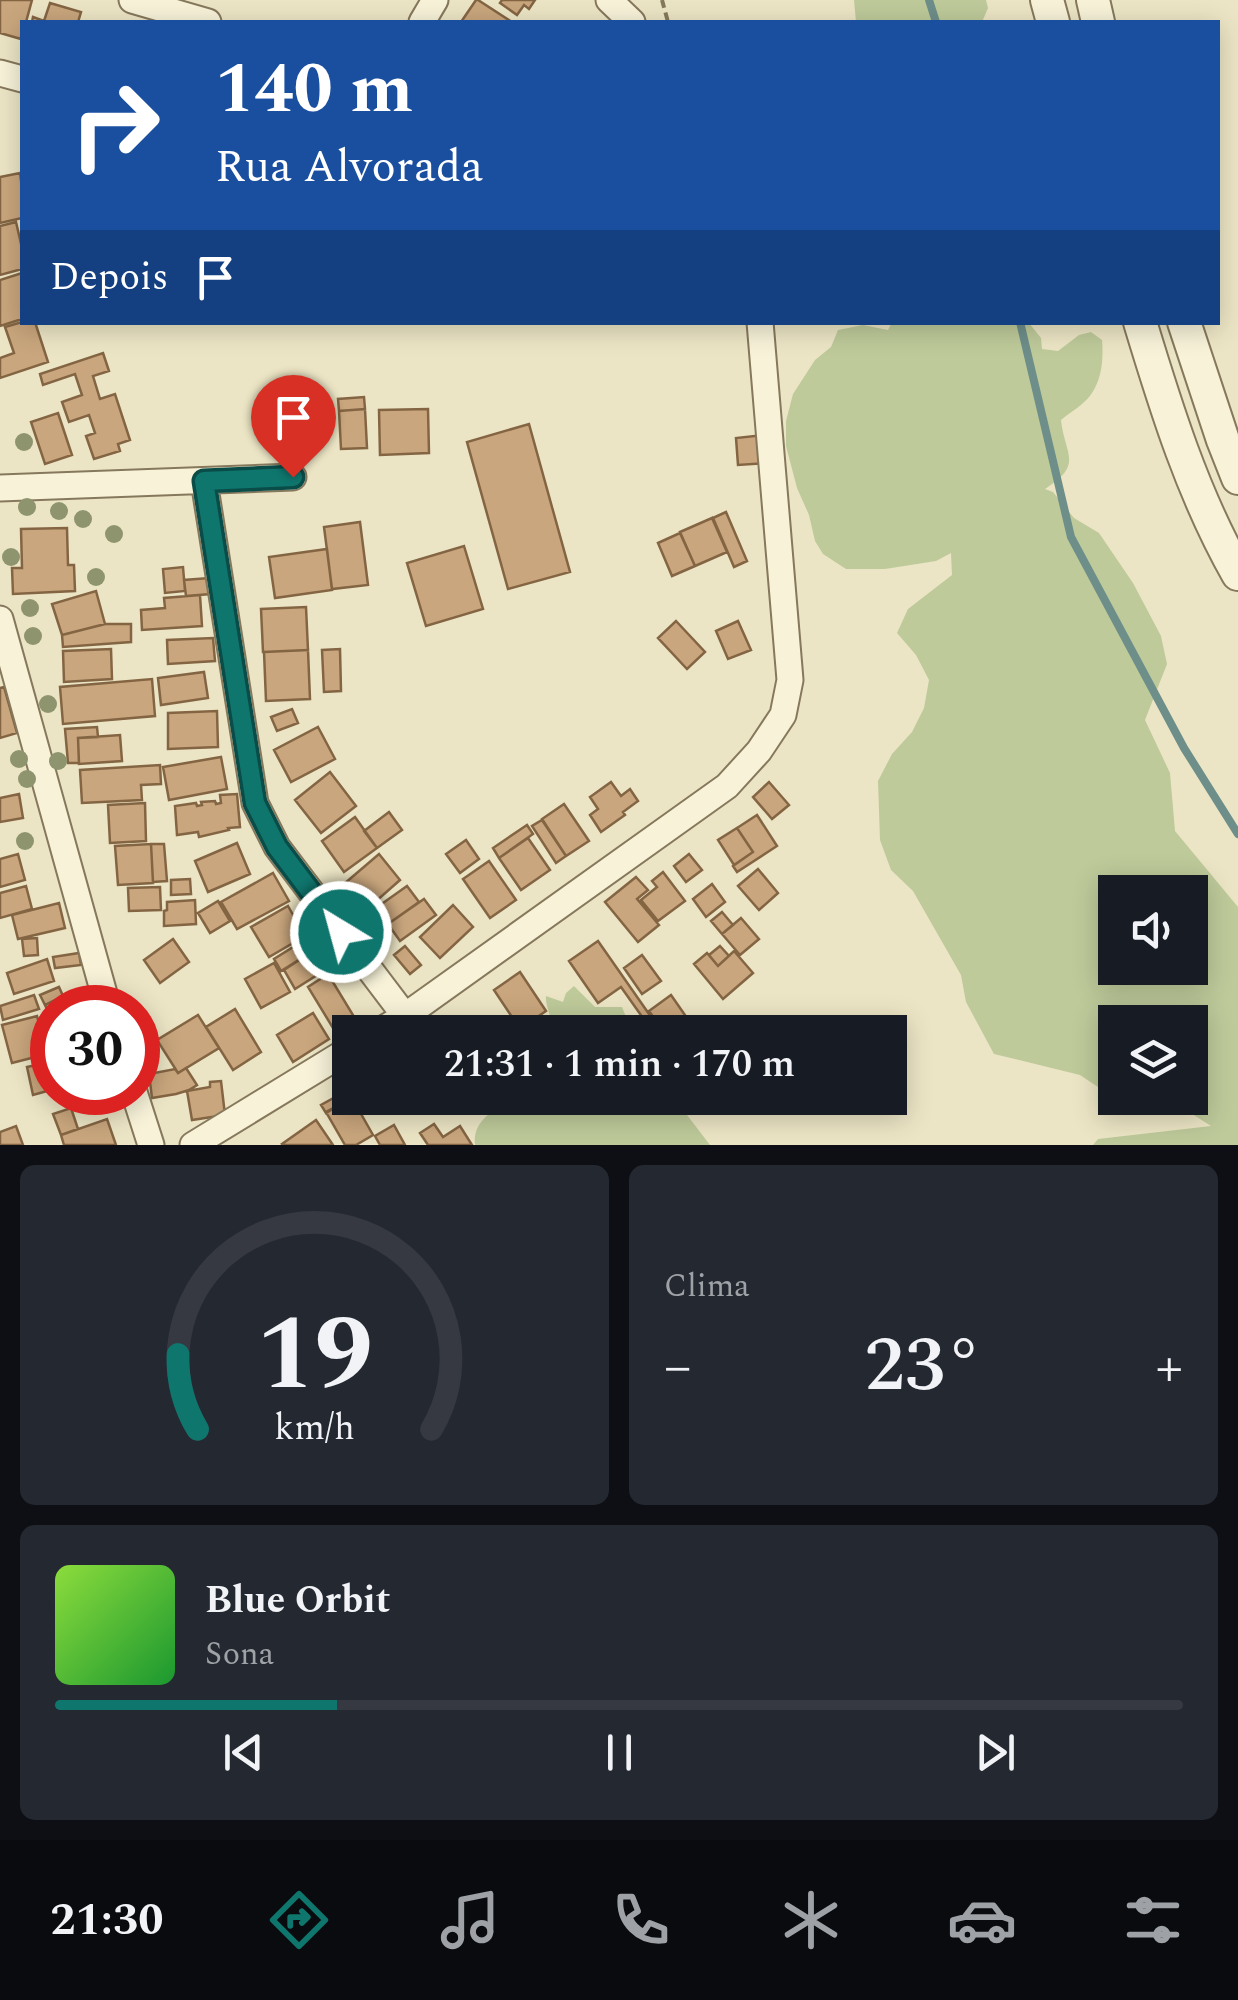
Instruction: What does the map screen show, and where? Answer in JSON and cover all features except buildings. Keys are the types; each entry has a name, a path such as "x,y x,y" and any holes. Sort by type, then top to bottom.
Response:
{"street":[{"path":"132,0 201,20"},
{"path":"610,0 630,20"},
{"path":"405,1015 727,786 759,752 784,716 790,680 760,325"},
{"path":"1141,325 1192,480 1215,534 1238,574"},
{"path":"1185,325 1238,478"},
{"path":"0,488 293,477"},
{"path":"204,481 255,803 277,847 403,1015"},
{"path":"0,619 102,985"},
{"path":"192,1145 332,1061"},
{"path":"141,1115 151,1145"}],"green space":[{"path":"854,0 986,0 988,8 983,20 856,20"},
{"path":"863,325 888,330 890,325 1031,325 1041,338 1042,349 1058,351 1079,335 1091,332 1102,340 1102,366 1093,391 1061,420 1068,466 1045,489 1053,492 1074,518 1099,533 1133,583 1161,636 1167,664 1145,720 1170,773 1175,831 1238,907 1238,1145 1093,1145 1098,1139 1211,1126 1194,1115 1208,1115 1208,1005 1098,1005 1098,1087 1080,1075 994,1054 966,1002 961,975 913,891 891,870 880,840 878,781 892,754 912,732 924,708 929,680 916,655 897,633 908,609 952,575 951,553 936,561 885,569 846,569 823,554 815,541 786,446 786,421 793,394 815,360 831,347 838,330"},
{"path":"574,986 595,1007 622,1007 625,1015 549,1015 546,996 563,1002"},
{"path":"488,1115 687,1115 710,1145 475,1145 481,1122"}],"waterway":[{"path":"929,0 935,20"},
{"path":"1021,325 1071,537 1184,748 1238,834"}],"route":[{"path":"293,477 204,481 255,803 277,847 341,932"}]}
